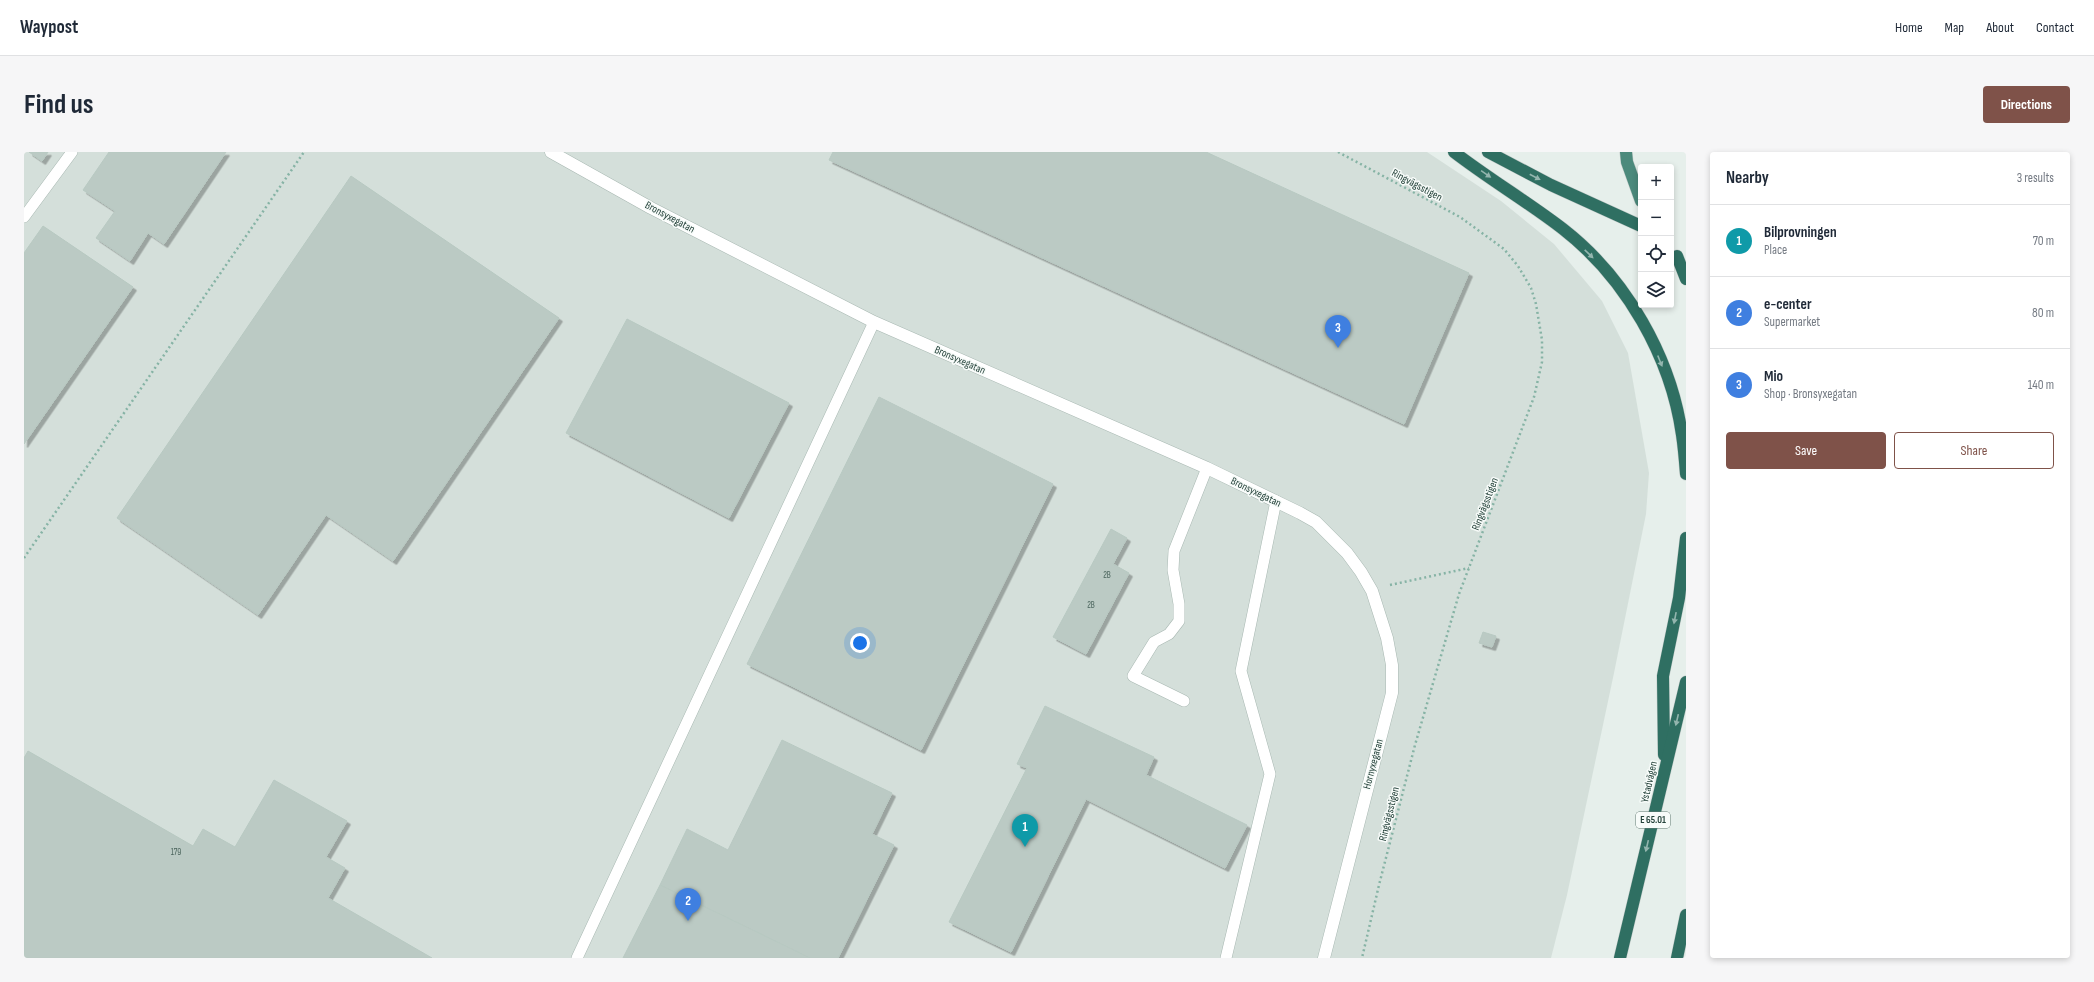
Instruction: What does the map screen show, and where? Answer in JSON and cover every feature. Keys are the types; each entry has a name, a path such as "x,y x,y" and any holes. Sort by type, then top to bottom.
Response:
{"highway":[{"path":"1454,152 1564,230 1612,278 1636,311 1653,344 1670,384 1682,434 1686,474"},
{"path":"1488,152 1551,185 1638,225"},
{"path":"1626,157 1641,200"},
{"path":"1674,253 1686,265"},
{"path":"1674,253 1686,279"},
{"path":"1664,775 1663,676 1679,598 1686,538"},
{"name":"Ystadvägen","path":"1620,958 1686,682"},
{"path":"1677,958 1686,915"}],"street":[{"name":"Bronsyxegatan","path":"551,152 651,208 874,322 1207,468 1276,501 1316,522 1347,553 1362,572"},
{"name":"Hornyxegatan","path":"1324,958 1392,693 1392,666 1387,638 1372,591 1362,572"}],"lane":[{"path":"24,217 72,152"},
{"path":"577,958 874,322"},
{"path":"1184,701 1133,676 1154,642 1169,634 1179,621 1179,604 1173,570 1174,551 1207,468"},
{"path":"1226,958 1270,774 1241,672 1276,501"}],"path":[{"path":"24,558 304,152"},
{"name":"Ringvägsstigen","path":"1338,152 1460,217 1487,235 1504,249 1518,266 1531,288 1536,304 1542,340 1542,362 1534,397 1459,594 1415,745 1362,958"},
{"path":"1372,591 1391,584 1469,568"}],"shaded area":[{"path":"24,152 1427,152 1501,201 1554,244 1602,301 1628,353 1649,473 1646,514 1614,673 1567,895 1551,958 24,958"}],"building":[{"path":"29,152 48,152 42,161"},
{"path":"109,152 226,152 164,244 148,233 130,261 96,238 115,211 83,190"},
{"path":"833,152 1206,152 1469,273 1404,424 829,160"},
{"path":"351,176 559,318 393,561 326,515 258,615 117,518"},
{"path":"43,226 133,287 24,444 24,253"},
{"path":"627,319 789,403 729,518 566,433"},
{"path":"879,397 1053,484 921,750 747,664"},
{"path":"1111,529 1127,538 1113,564 1129,573 1086,654 1053,637"},
{"path":"1483,632 1496,636 1492,647 1479,643"},
{"path":"1045,706 1154,757 1146,775 1247,825 1225,868 1086,799 1011,952 949,922 1027,768 1017,764"},
{"path":"782,740 892,793 872,834 894,845 838,958 810,958 660,885 687,829 728,850"},
{"path":"28,751 193,846 203,829 235,847 274,780 347,821 326,857 345,868 328,898 432,958 24,958 24,758"},
{"path":"660,885 810,958 623,958"}],"place":[{"name":"Mio","path":"1338,348"},
{"name":"Bilprovningen","path":"1025,847"},
{"name":"e-center","path":"688,921"}]}
